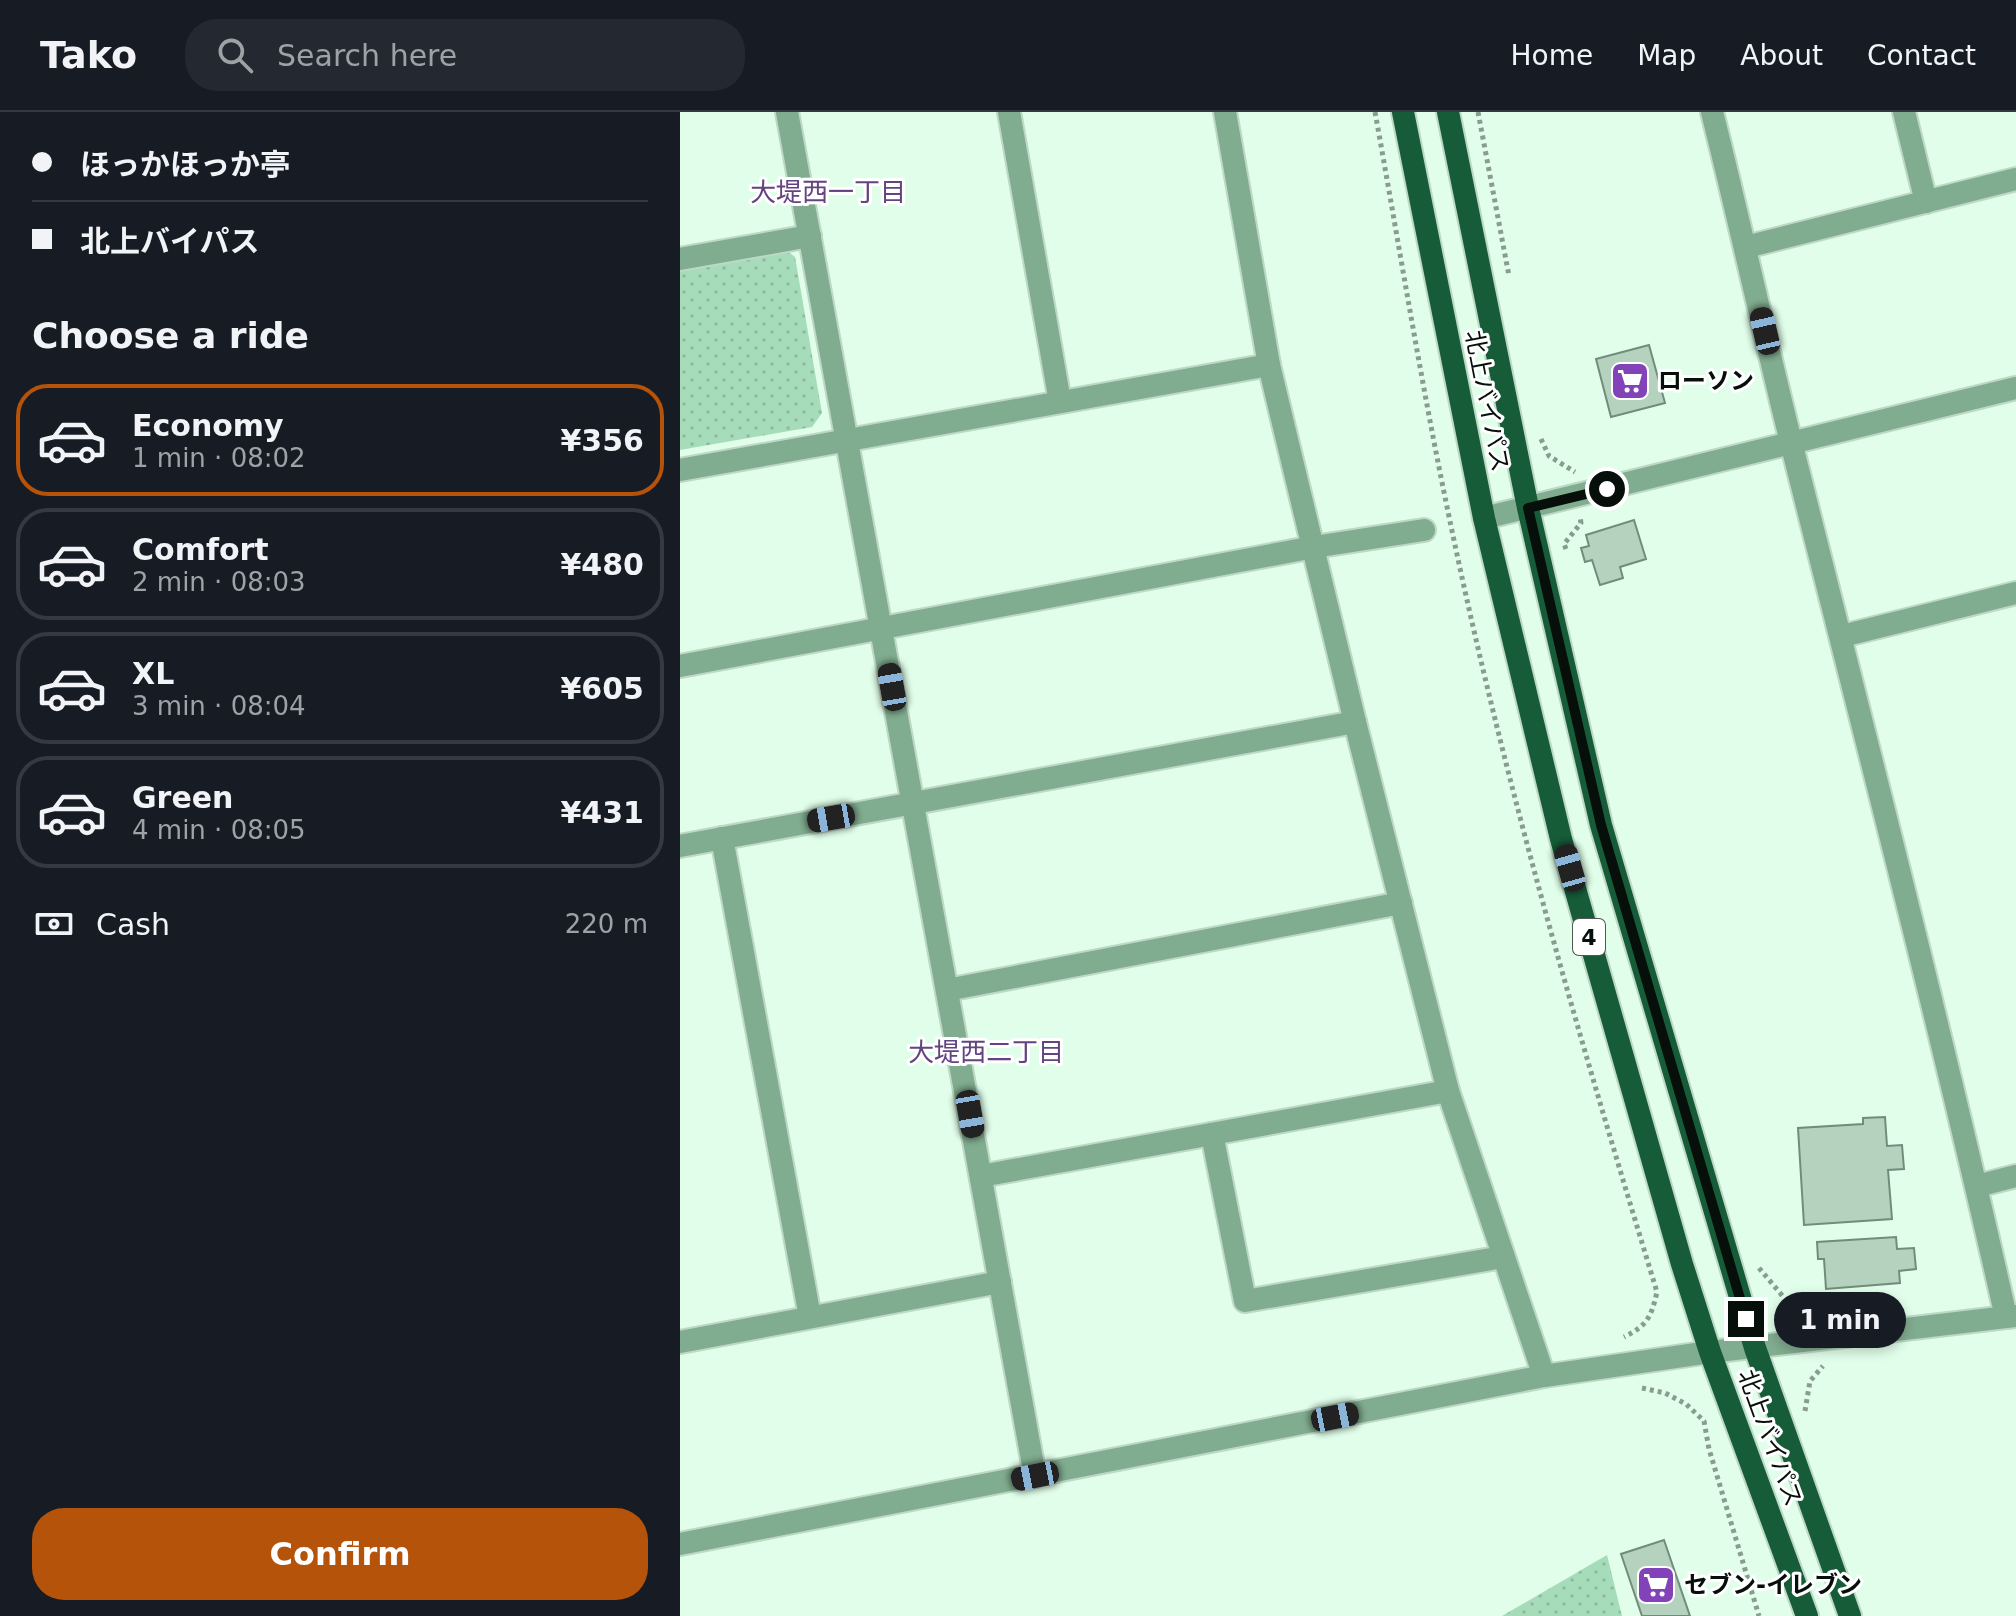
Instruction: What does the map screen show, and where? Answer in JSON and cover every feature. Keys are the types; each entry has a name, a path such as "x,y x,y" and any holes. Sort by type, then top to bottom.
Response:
{"highway":[{"name":"北上バイパス","path":"1403,112 1484,518 1561,839 1682,1264 1710,1352 1807,1616"},
{"name":"北上バイパス","path":"1448,112 1528,508 1601,825 1755,1348 1850,1616"}],"street":[{"path":"787,112 1035,1476"},
{"path":"1009,112 1060,402"},
{"path":"1225,112 1269,365 1448,1091 1544,1376"},
{"path":"680,1544 1544,1376 1710,1352 2011,1317 1791,443 1712,112"},
{"path":"1904,112 1926,202"},
{"path":"1746,247 2016,179"},
{"path":"680,259 810,236"},
{"path":"680,470 1269,365"},
{"path":"1484,518 2016,388"},
{"path":"680,666 1314,547 1424,530"},
{"path":"1842,636 2016,593"},
{"path":"680,846 1355,722"},
{"path":"722,838 810,1317"},
{"path":"947,990 1401,903"},
{"path":"981,1176 1448,1091"},
{"path":"1212,1134 1245,1301 1503,1257"},
{"path":"1977,1186 2016,1176"},
{"path":"680,1342 1000,1282"}],"path":[{"path":"1478,112 1510,280"},
{"path":"1538,433 1549,456 1575,471 1581,523 1564,544 1567,557"},
{"path":"1756,1263 1763,1276 1786,1300 1818,1305"},
{"path":"1632,1387 1665,1393 1686,1404 1704,1421 1709,1449 1759,1616"}],"green space":[{"path":"785,249 795,257 822,413 812,427 680,450 680,268"},
{"path":"1607,1555 1622,1616 1502,1616"}],"building":[{"name":"ローソン","path":"1649,345 1665,403 1611,417 1596,359"},
{"path":"1634,520 1646,559 1620,567 1623,578 1600,585 1592,560 1585,562 1581,548 1589,546 1586,535"},
{"path":"1885,1117 1887,1146 1902,1145 1904,1169 1888,1170 1892,1219 1804,1225 1798,1128 1863,1124 1863,1118"},
{"path":"1896,1237 1897,1249 1914,1248 1916,1269 1899,1271 1900,1283 1826,1289 1824,1259 1818,1259 1817,1242"},
{"name":"セブン-イレブン","path":"1664,1540 1690,1616 1642,1616 1621,1554"}],"place":[{"name":"ローソン","path":"1630,381"},
{"name":"セブン-イレブン","path":"1656,1585"}],"district":[{"name":"大堤西一丁目","path":"828,192"},
{"name":"大堤西二丁目","path":"986,1052"}],"route":[{"path":"1607,489 1528,508 1601,825 1746,1319"}]}
